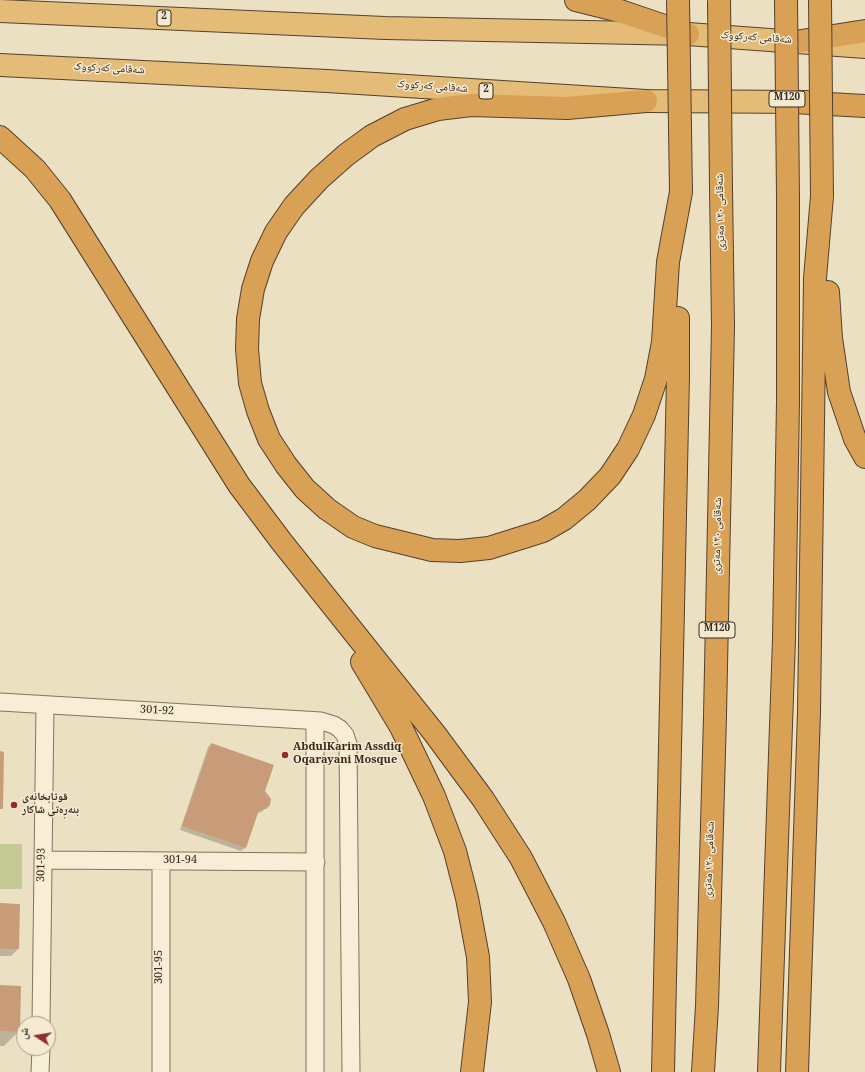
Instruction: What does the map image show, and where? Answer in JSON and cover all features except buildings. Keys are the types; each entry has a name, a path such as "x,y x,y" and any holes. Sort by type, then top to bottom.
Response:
{"highway":[{"path":"576,0 620,10 688,34"},
{"path":"663,1072 678,376 678,268 681,192 678,0"},
{"name":"شەقامی ١٢٠ مەتری","path":"703,1072 707,1006 716,684 723,326 719,0"},
{"name":"M120","path":"769,1072 784,631 788,401 786,0"},
{"path":"820,0 822,196 831,338 839,392 855,439 865,457"},
{"name":"شەقامی کەرکووک","path":"0,11 385,28 688,34 865,46"},
{"path":"795,42 865,32"},
{"name":"شەقامی کەرکووک","path":"0,65 327,81 646,101 865,102"},
{"path":"646,101 567,108 471,105 438,109 405,119 372,136 346,155 319,179 294,206 276,232 262,261 253,289 248,319 247,349 250,383 258,411 269,439 286,466 305,489 327,509 353,526 375,536 432,550 460,551 489,548 543,531 564,519 587,500 610,476 628,449 644,415 656,379 663,342 668,262 681,192"},
{"path":"793,102 865,106"},
{"path":"0,137 35,169 60,200 239,484 281,541 435,734 483,799 521,858 554,922 579,979 609,1072"},
{"path":"797,1072 809,704 815,278 822,196"},
{"path":"281,541 368,671 401,727 434,796 455,851 467,898 478,957 480,1002 472,1072"}],"street":[{"name":"301-92","path":"0,702 45,706 328,722 346,735 348,744 351,1072"},
{"name":"301-93","path":"41,1016 45,706"},
{"path":"315,721 315,1072"},
{"name":"301-94","path":"43,860 316,862"},
{"name":"301-95","path":"161,862 161,1072"},
{"path":"40,1072 41,1056"}],"green space":[{"path":"0,844 22,844 22,889 0,889"}],"place":[{"name":"AbdulKarim Assdiq Oqarayani Mosque","path":"285,755"},
{"name":"قوتابخانەی بنەڕەتی شاکار","path":"14,805"}]}
